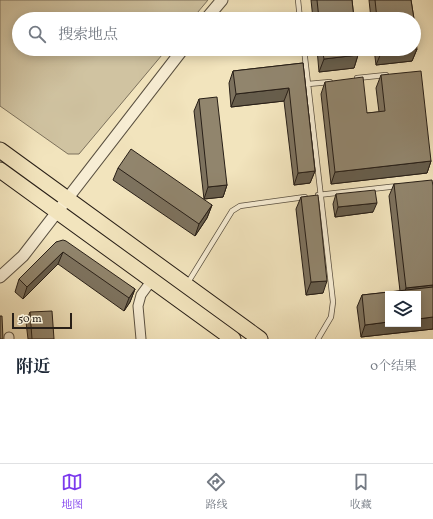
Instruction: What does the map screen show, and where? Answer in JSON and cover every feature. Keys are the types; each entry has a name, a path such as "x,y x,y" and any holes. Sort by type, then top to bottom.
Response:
{"main road":[{"path":"0,150 260,339"},
{"path":"0,170 233,339"}],"street":[{"path":"212,12 222,0"},
{"path":"0,277 23,256 178,56"},
{"path":"140,339 138,306 141,295 152,280"}],"lane":[{"path":"298,0 299,12"},
{"path":"305,56 333,302 331,317 318,339"},
{"path":"355,79 394,74"},
{"path":"308,84 339,81"},
{"path":"186,286 232,212 240,206 407,185"}],"shaded area":[{"path":"0,0 208,0 198,12 12,12 12,56 161,56 79,154 68,154 0,106"}],"building":[{"path":"317,0 352,0 353,12 318,12"},
{"path":"375,0 411,0 413,12 376,12"},
{"path":"323,56 350,56 324,59"},
{"path":"303,63 315,171 298,173 289,88 236,94 233,71"},
{"path":"421,71 431,161 335,172 325,82 363,77 367,113 385,111 381,75"},
{"path":"217,97 227,185 208,187 199,99"},
{"path":"131,149 212,205 199,224 118,168"},
{"path":"432,180 433,285 406,288 394,184"},
{"path":"375,190 377,203 338,207 336,194"},
{"path":"318,195 327,281 311,282 301,197"},
{"path":"63,240 135,289 129,298 63,252 27,287 19,279 56,242"},
{"path":"433,287 433,317 421,319 421,291 398,291"},
{"path":"385,292 385,322 365,325 362,295"},
{"path":"52,311 54,339 32,339 30,312"},
{"path":"0,316 2,316 3,339 0,339"}]}
